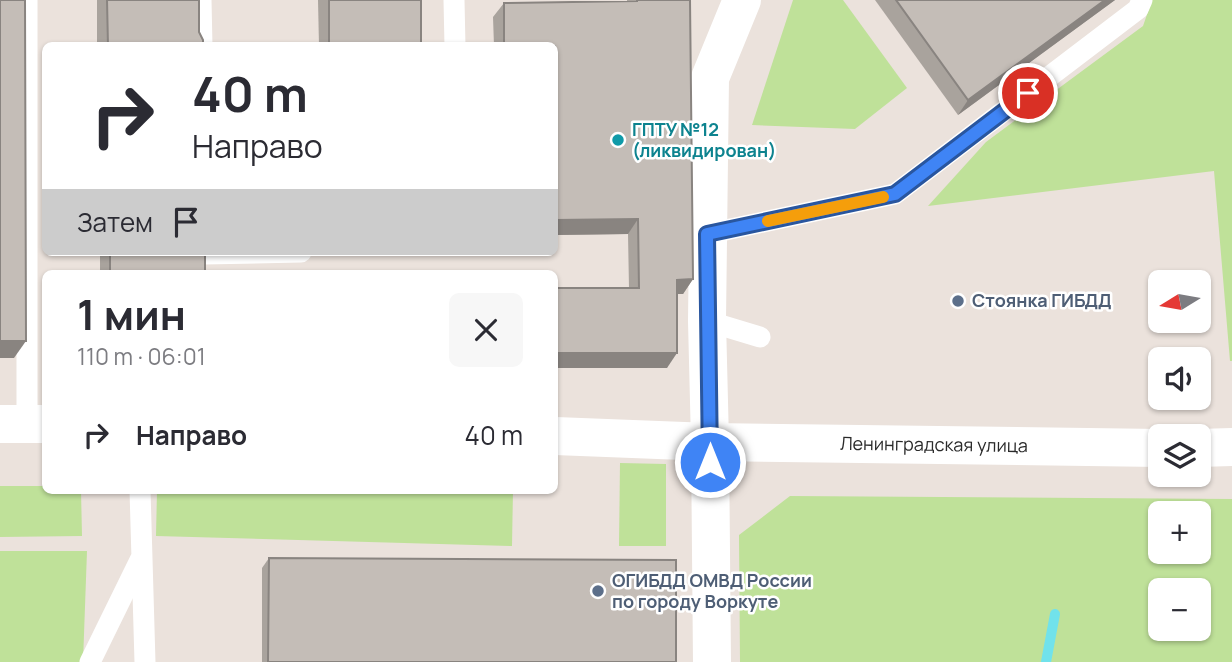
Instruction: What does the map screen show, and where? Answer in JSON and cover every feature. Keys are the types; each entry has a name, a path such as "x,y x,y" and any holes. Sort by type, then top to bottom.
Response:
{"street":[{"path":"712,662 707,321 710,78 742,0"},
{"name":"Ленинградская улица","path":"558,436 710,442 1148,448"},
{"path":"1211,448 1232,447"}],"lane":[{"path":"24,424 27,0"},
{"path":"201,0 202,42"},
{"path":"454,0 455,42"},
{"path":"707,234 895,194 1138,9 1142,0"},
{"path":"204,260 252,256"},
{"path":"707,321 760,337"},
{"path":"140,494 145,662"},
{"path":"90,662 142,555"}],"green space":[{"path":"793,0 843,0 907,88 855,129 752,125"},
{"path":"1152,0 1232,0 1232,361 1214,171 928,206 986,142 1143,26"},
{"path":"620,463 666,464 666,546 619,546"},
{"path":"0,486 42,486 42,494 81,494 82,536 0,537"},
{"path":"157,494 513,494 512,546 156,536"},
{"path":"790,496 1232,499 1232,662 740,662 739,535"},
{"path":"0,551 87,551 83,662 0,662"}],"building":[{"path":"0,0 25,0 26,341 0,341"},
{"path":"107,0 199,0 199,32 203,42 108,42"},
{"path":"329,0 421,0 421,42 329,42"},
{"name":"ГПТУ №12 (ликвидирован)","path":"690,0 693,279 677,280 677,353 558,353 558,288 639,288 638,219 558,220 558,42 504,42 504,3"},
{"path":"896,0 1105,0 968,100"},
{"path":"110,256 205,256 205,270 110,270"},
{"path":"269,558 676,560 676,662 268,662"}],"waterway":[{"path":"1046,662 1055,614"}],"slow traffic":[{"path":"768,221 883,197"}],"place":[{"name":"ГПТУ №12 (ликвидирован)","path":"618,140"},
{"name":"Стоянка ГИБДД","path":"958,301"},
{"name":"ОГИБДД ОМВД России по городу Воркуте","path":"598,591"}],"route":[{"path":"710,462 707,234 895,194 1028,93"}]}
